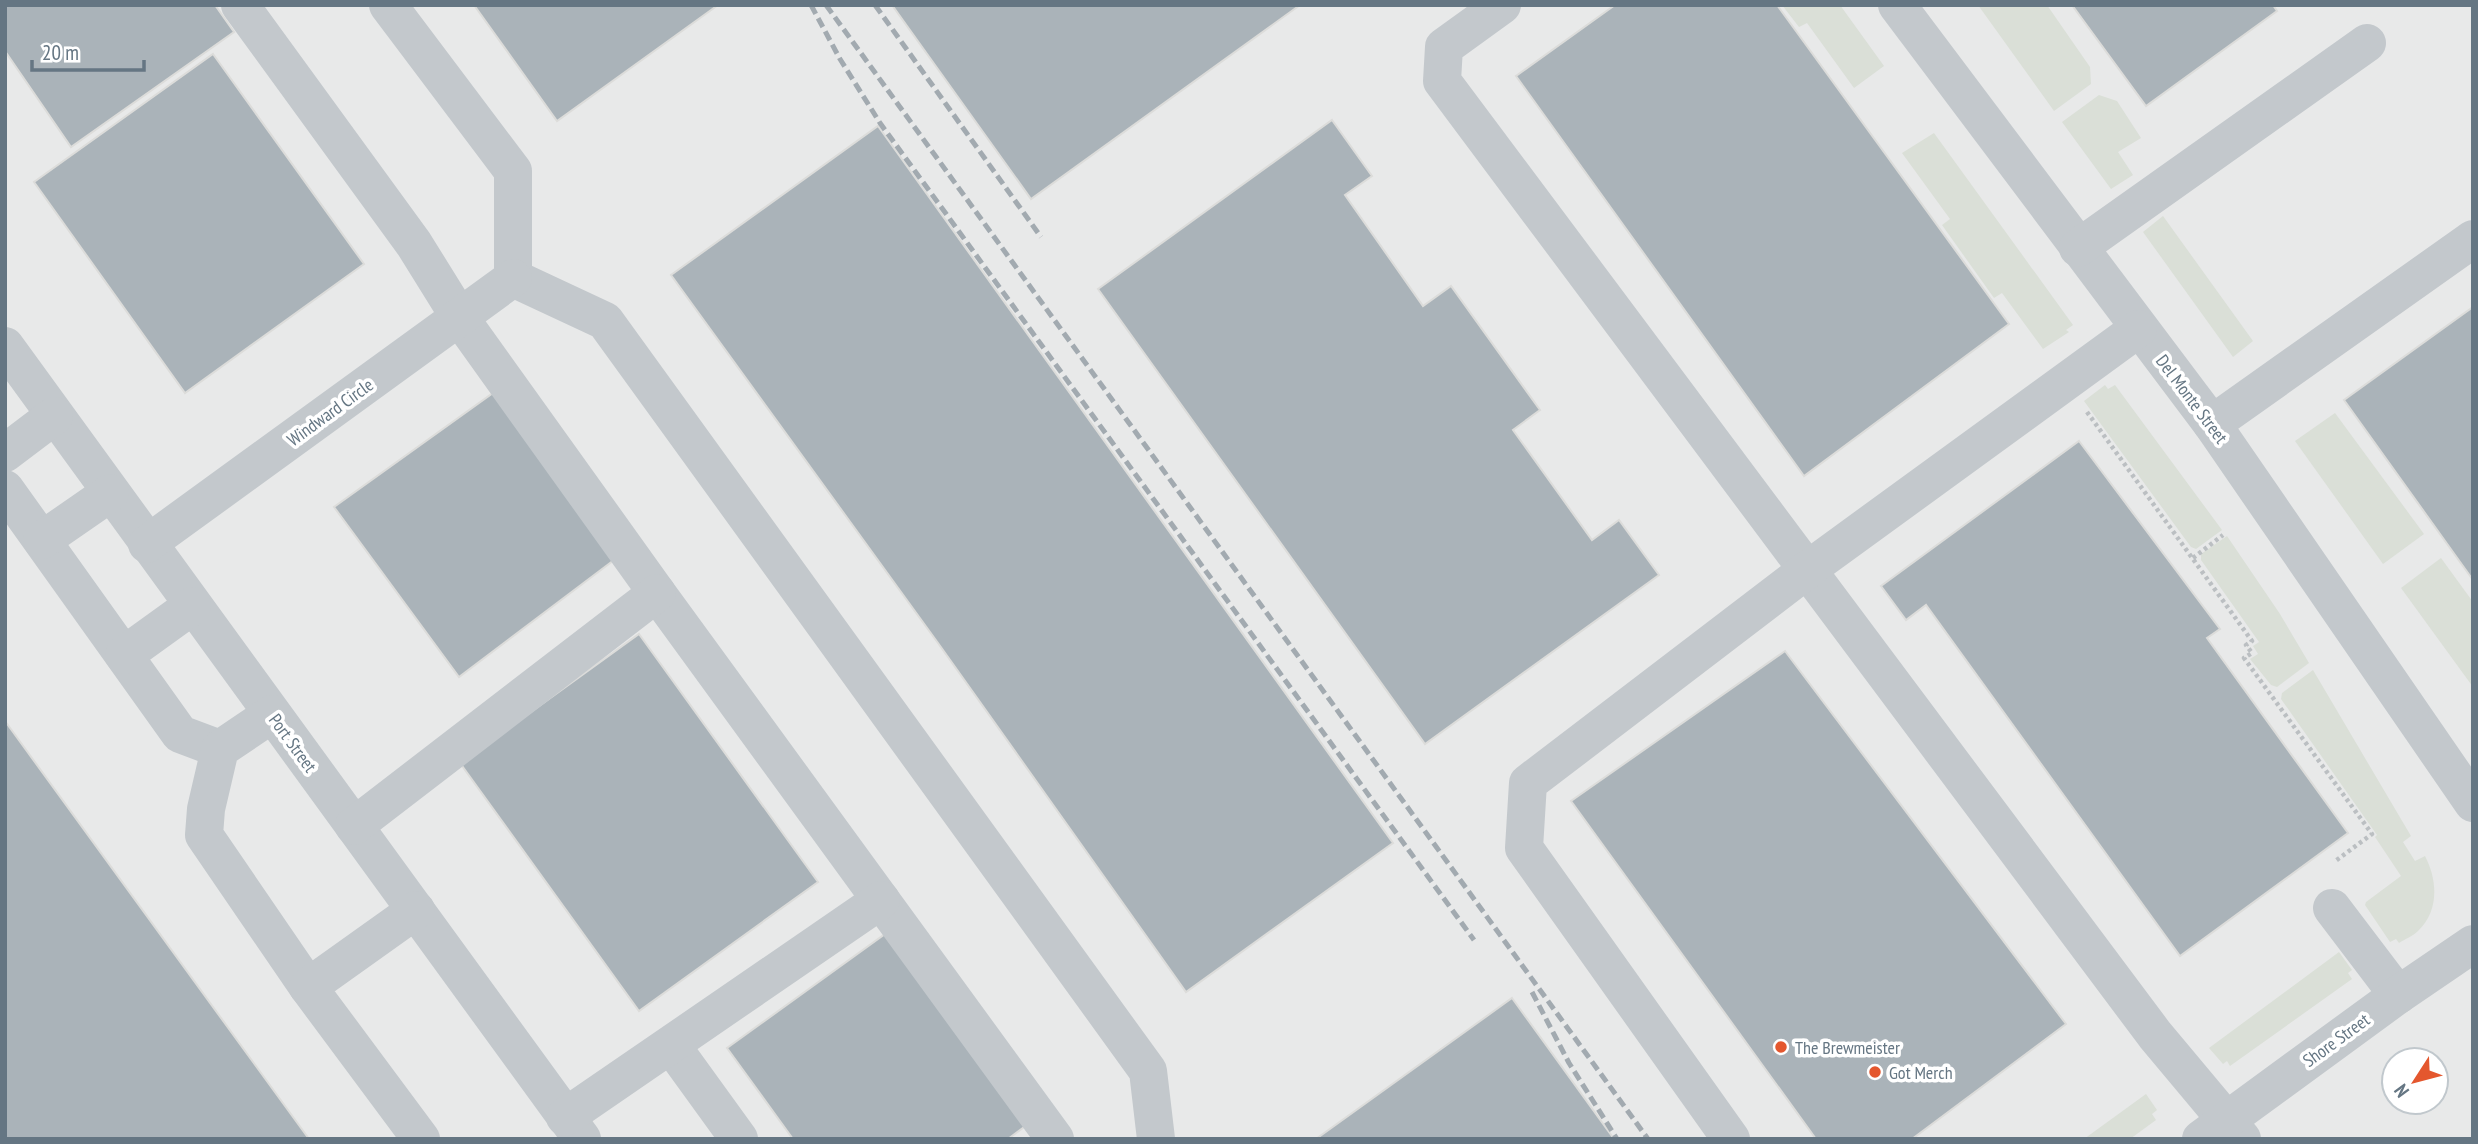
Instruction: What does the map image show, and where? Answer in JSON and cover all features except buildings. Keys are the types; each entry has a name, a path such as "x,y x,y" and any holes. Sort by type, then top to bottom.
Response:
{"street":[{"path":"240,5 414,244 460,318 657,593 1055,1139"},
{"path":"388,5 513,171 513,278 605,321 1148,1071 1156,1139"},
{"path":"1502,5 1444,47 1442,81 2155,1035 2223,1132"},
{"name":"Del Monte Street","path":"1897,5 2212,424 2473,803"},
{"path":"2078,248 2367,43"},
{"path":"2212,424 2473,239"},
{"name":"Windward Circle","path":"148,544 513,278"},
{"path":"1731,1139 1524,848 1528,783 1807,570 2138,328"},
{"name":"Port Street","path":"5,346 573,1128"},
{"path":"5,453 54,416"},
{"path":"5,489 180,734 220,749"},
{"path":"42,540 110,493"},
{"path":"354,826 657,593"},
{"path":"124,655 192,606"},
{"path":"272,714 220,749 206,809 204,835 308,987 421,1139"},
{"path":"573,1128 671,1045 881,900"},
{"path":"2332,908 2398,995"},
{"path":"308,987 416,910"},
{"name":"Shore Street","path":"2223,1132 2398,995 2473,944"},
{"path":"671,1045 739,1139"}],"path":[{"path":"2081,404 2252,641 2246,645 2252,653 2244,658 2372,834 2334,862"},
{"path":"2193,558 2223,535"}],"shaded area":[{"path":"5,5 2473,5 2473,1139 5,1139"},
{"path":"1782,5 1840,5 1884,66 1854,88 1807,23 1799,27"},
{"path":"1978,5 2047,5 2090,67 2091,84 2054,111"},
{"path":"2099,95 2117,101 2141,138 2118,152 2133,175 2111,189 2062,122"},
{"path":"1934,133 2073,325 2066,330 2069,332 2043,349 2002,293 1994,298 1942,225 1950,219 1902,153"},
{"path":"2163,216 2253,341 2233,357 2143,232"},
{"path":"2105,385 2108,389 2115,385 2222,530 2196,549 2191,547 2084,401"},
{"path":"2335,413 2424,534 2383,564 2295,441"},
{"path":"2227,536 2280,614 2309,663 2277,687 2271,685 2250,659 2258,654 2253,646 2259,642 2201,560 2201,554"},
{"path":"2441,558 2473,602 2473,687 2401,588"},
{"path":"2313,670 2411,836 2403,842 2415,861 2425,856 2432,874 2434,894 2430,914 2418,931 2399,943 2396,939 2390,942 2365,905 2401,876 2375,837 2377,835 2281,699 2282,693"},
{"path":"2339,952 2352,970 2348,973 2352,979 2230,1066 2227,1061 2223,1064 2209,1048"},
{"path":"2146,1094 2157,1110 2152,1114 2156,1120 2130,1139 2084,1139"}],"railway":[{"path":"811,5 840,59 880,123 1474,940"},
{"path":"826,5 1648,1139"},
{"path":"875,5 1041,237"},
{"path":"1532,992 1569,1063 1617,1139"}],"place":[{"name":"The Brewmeister","path":"1781,1047"},
{"name":"Got Merch","path":"1875,1072"}]}
